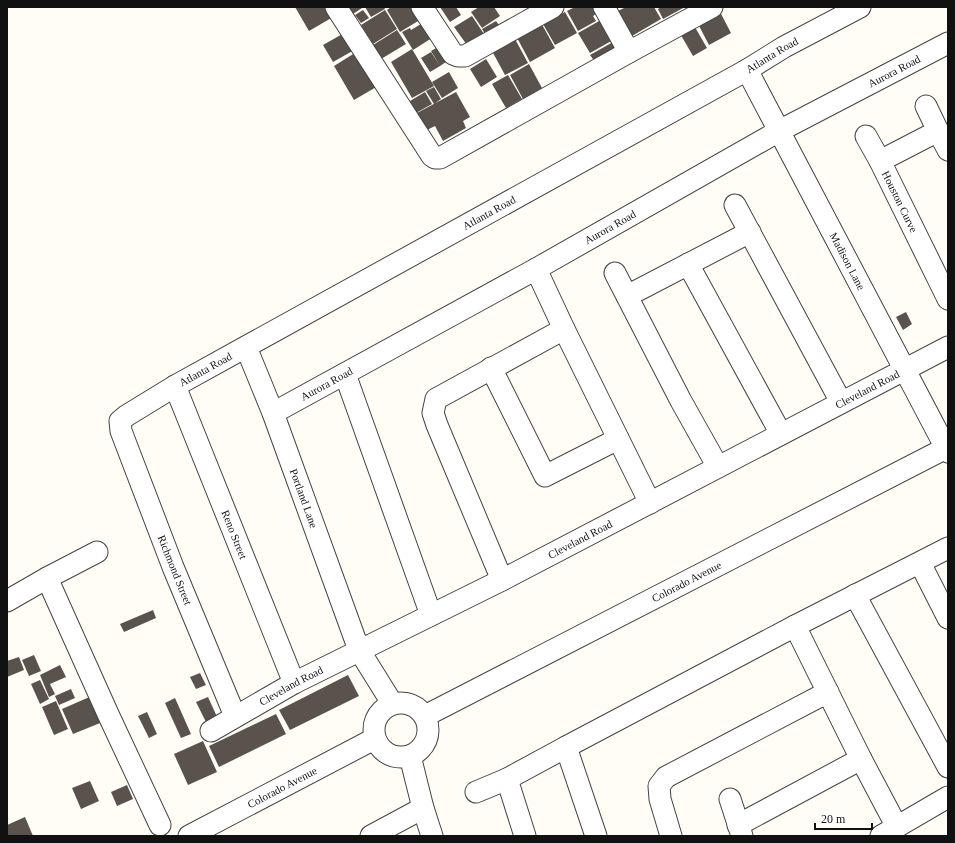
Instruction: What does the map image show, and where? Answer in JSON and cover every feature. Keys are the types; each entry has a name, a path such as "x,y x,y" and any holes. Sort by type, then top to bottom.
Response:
{"street":[{"path":"336,7 432,156 435,158 440,158 712,7"},
{"path":"422,7 453,54 458,56 464,56 521,15 553,7"},
{"path":"604,7 629,52"},
{"name":"Atlanta Road","path":"120,421 175,386 747,70 784,47 860,7"},
{"name":"Aurora Road","path":"273,413 536,269 779,131 948,43"},
{"name":"Madison Lane","path":"747,70 947,449"},
{"path":"926,106 948,150"},
{"name":"Houston Curve","path":"938,131 880,161 948,298"},
{"path":"866,136 880,161"},
{"path":"735,205 842,402"},
{"path":"627,296 750,232"},
{"path":"688,264 781,434"},
{"path":"536,269 650,503"},
{"path":"615,273 681,401 718,466"},
{"path":"502,580 437,425 433,413 436,399 564,329"},
{"name":"Portland Lane","path":"246,347 273,413 359,650 392,703"},
{"name":"Cleveland Road","path":"211,731 294,683 502,580 948,347"},
{"path":"491,368 545,476 618,439"},
{"path":"345,374 431,615"},
{"name":"Reno Street","path":"175,386 294,683"},
{"name":"Richmond Street","path":"120,421 121,432 173,567 235,716"},
{"name":"Colorado Avenue","path":"425,716 947,449"},
{"path":"476,792 507,779 795,626 948,548"},
{"path":"7,602 97,552"},
{"path":"920,563 948,618"},
{"path":"48,578 108,714 160,825"},
{"path":"855,595 948,767"},
{"path":"795,626 861,759 889,831 948,797"},
{"path":"671,836 660,800 659,786 666,777 828,692"},
{"path":"392,703 411,704 425,716 429,731 424,746 410,756 396,757 383,751 374,739 374,724 380,711 392,703"},
{"name":"Colorado Avenue","path":"189,836 374,739"},
{"path":"566,747 596,836"},
{"path":"410,756 432,836"},
{"path":"730,800 740,831 861,759"},
{"path":"507,779 525,836"},
{"path":"371,836 424,808"}],"building":[{"path":"295,7 327,7 333,17 309,31"},
{"path":"349,7 361,7 362,8 353,14"},
{"path":"365,7 384,7 385,9 371,17"},
{"path":"391,7 416,7 423,18 400,32 387,10"},
{"path":"440,7 456,7 461,15 450,22"},
{"path":"479,7 494,7 500,16 482,28 471,12"},
{"path":"575,7 594,7 597,13 593,16 596,21 578,31 567,11"},
{"path":"626,7 654,7 661,19 632,36 618,11"},
{"path":"661,7 685,7 663,19 658,9"},
{"path":"363,10 369,18 361,23 355,15"},
{"path":"385,10 397,29 373,44 361,25"},
{"path":"719,10 731,33 709,45 697,22"},
{"path":"565,12 577,33 555,45 543,24"},
{"path":"472,16 484,34 467,45 454,27"},
{"path":"601,20 613,40 590,53 578,33"},
{"path":"426,21 435,36 413,50 402,32 410,28 411,30"},
{"path":"496,21 499,25 485,34 482,29"},
{"path":"540,21 555,48 530,62 515,34"},
{"path":"692,22 707,48 693,56 678,30"},
{"path":"397,30 406,44 381,59 373,45"},
{"path":"346,32 356,49 333,62 323,45"},
{"path":"515,39 528,63 505,75 492,51"},
{"path":"613,42 617,49 595,62 590,55"},
{"path":"440,46 449,60 440,66 431,51"},
{"path":"412,49 434,86 412,98 391,62"},
{"path":"358,51 378,86 354,100 334,66"},
{"path":"431,52 440,66 430,72 421,58"},
{"path":"486,59 497,77 481,87 470,69"},
{"path":"529,64 542,88 523,99 510,75"},
{"path":"449,72 458,88 442,98 432,82"},
{"path":"508,75 522,99 506,108 492,84"},
{"path":"434,87 441,99 434,104 426,91"},
{"path":"425,92 432,104 416,113 410,101"},
{"path":"456,92 470,117 463,121 466,128 443,141 435,126 427,130 417,113"},
{"path":"906,312 912,324 903,330 896,317"},
{"path":"153,610 156,618 124,632 120,624"},
{"path":"34,655 41,671 29,676 22,660"},
{"path":"19,657 24,670 7,677 7,661"},
{"path":"60,665 66,677 50,684 55,694 49,697 40,675"},
{"path":"200,673 206,685 196,689 190,677"},
{"path":"348,675 359,696 290,730 279,710"},
{"path":"40,680 49,699 40,704 31,684"},
{"path":"71,689 75,698 59,705 55,696"},
{"path":"94,695 105,721 73,734 62,709"},
{"path":"208,697 218,719 207,724 196,702"},
{"path":"175,698 191,734 181,738 165,703"},
{"path":"56,701 68,729 54,735 42,707"},
{"path":"147,712 157,734 149,738 138,716"},
{"path":"276,714 286,734 219,767 209,746"},
{"path":"203,741 217,772 188,785 174,754"},
{"path":"90,781 99,801 81,809 72,788"},
{"path":"127,785 133,799 117,806 111,792"},
{"path":"25,817 33,836 7,836 7,825"}]}
